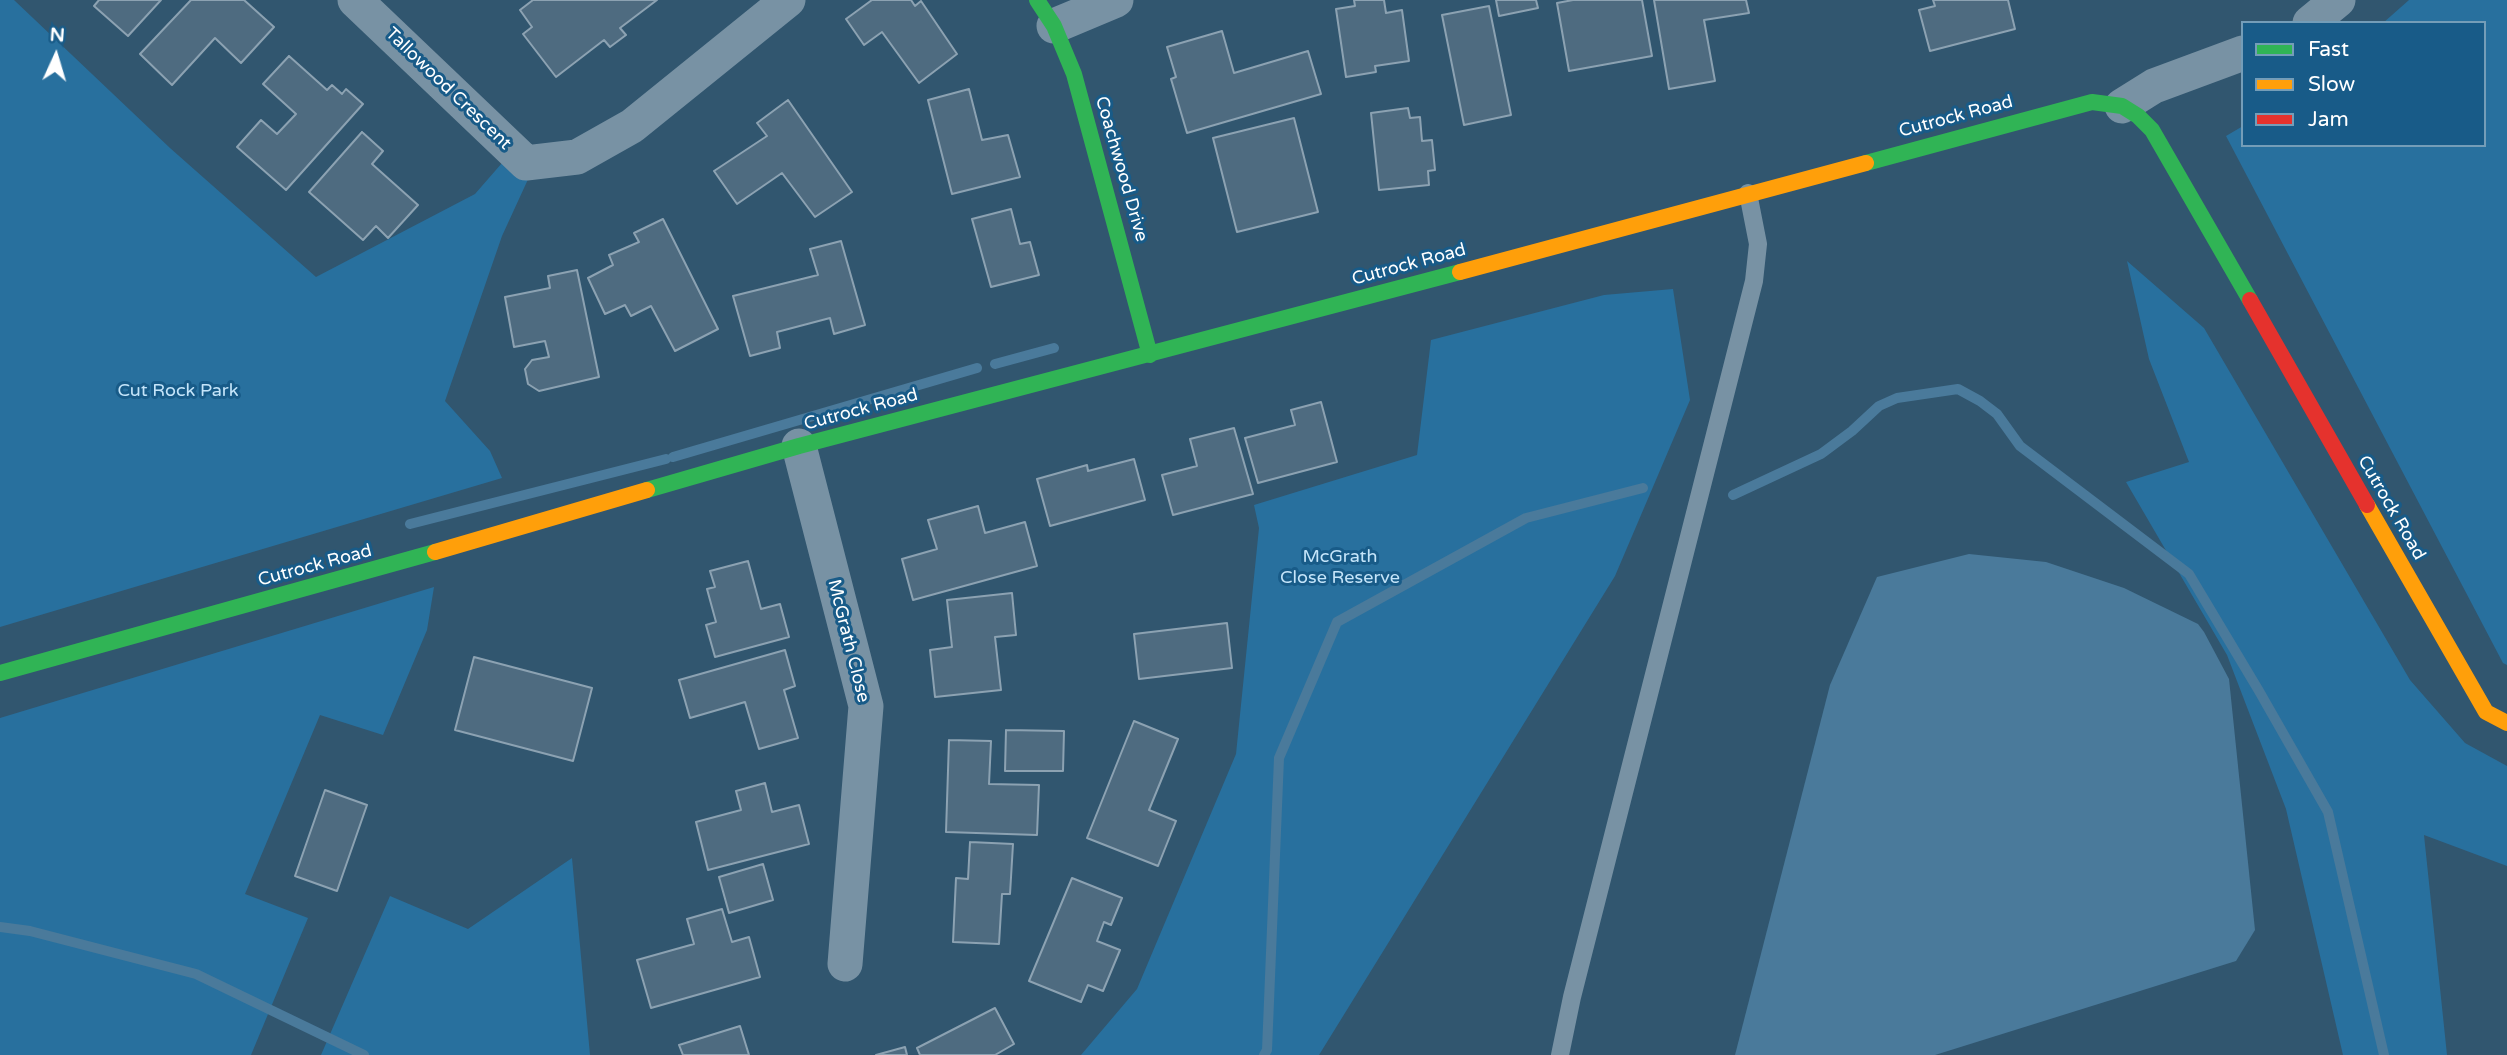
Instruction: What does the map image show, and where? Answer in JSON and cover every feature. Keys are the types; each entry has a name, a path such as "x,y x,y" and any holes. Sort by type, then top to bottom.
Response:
{"street":[{"name":"Tallowood Crescent","path":"355,0 526,163 577,157 632,126 788,0"},
{"path":"1045,13 1116,0"},
{"path":"2312,21 2338,0"},
{"name":"Coachwood Drive","path":"1045,13 1074,74 1150,355"},
{"path":"2122,106 2154,86 2241,53"},
{"name":"Cutrock Road","path":"0,673 388,566 799,446 1150,355 1748,192 2092,102 2122,106 2138,116 2152,130 2486,712 2507,723"},
{"name":"McGrath Close","path":"799,446 866,706 845,964"}],"lane":[{"path":"1560,1055 1572,997 1755,281 1758,244 1748,192"}],"green space":[{"name":"Cut Rock Park","path":"0,0 14,0 170,148 316,277 475,194 502,163 530,175 502,236 445,401 490,451 502,478 0,627"},
{"path":"2409,0 2507,0 2507,665 2503,663 2226,136 2241,127 2241,147 2486,147 2486,21 2385,21"},
{"path":"2127,261 2204,328 2410,680 2465,743 2507,766 2507,866 2424,835 2447,1055 2343,1055 2286,809 2227,655 2126,482 2189,462 2149,359"},
{"name":"McGrath Close Reserve","path":"1673,289 1690,400 1615,576 1319,1055 1081,1055 1137,989 1236,754 1259,528 1254,505 1417,455 1431,340 1604,295"},
{"path":"434,587 427,630 383,735 320,715 245,894 308,918 251,1055 0,1055 0,718"},
{"path":"572,858 590,1055 321,1055 390,896 468,929"}],"shaded area":[{"path":"1969,554 2046,562 2124,588 2198,624 2229,679 2255,930 2236,961 1935,1055 1735,1055 1830,685 1877,577"}],"building":[{"path":"99,0 161,0 128,36 94,6"},
{"path":"191,0 244,0 274,27 241,63 215,38 172,85 140,54"},
{"path":"533,0 657,0 620,28 626,35 610,47 604,40 556,77 523,34 532,27 520,10"},
{"path":"872,0 911,0 915,6 921,1 957,54 919,83 882,32 864,45 846,19"},
{"path":"1354,0 1384,0 1386,13 1402,10 1409,61 1375,66 1376,72 1346,77 1336,9 1355,6"},
{"path":"1496,0 1536,0 1538,8 1499,16"},
{"path":"1573,0 1642,0 1652,56 1569,71 1557,3"},
{"path":"1654,0 1746,0 1749,13 1704,20 1715,81 1669,89"},
{"path":"1933,0 2008,0 2015,29 1930,51 1919,10 1935,6"},
{"path":"1489,6 1511,115 1464,125 1442,15"},
{"path":"1222,31 1234,73 1308,51 1321,94 1187,133 1171,79 1176,77 1167,47"},
{"path":"289,56 327,90 332,85 342,94 346,89 363,104 286,190 237,147 261,120 277,134 296,114 263,84"},
{"path":"969,89 982,140 1008,135 1020,177 952,194 928,100"},
{"path":"788,100 852,192 815,217 782,173 737,204 714,171 767,136 757,123"},
{"path":"1408,108 1410,118 1420,117 1422,141 1432,140 1435,170 1428,171 1429,185 1379,190 1371,113"},
{"path":"1294,118 1318,212 1237,232 1213,138"},
{"path":"362,132 383,151 372,164 418,205 388,238 376,226 363,240 309,192"},
{"path":"1011,209 1020,244 1030,242 1039,275 991,287 972,219"},
{"path":"663,219 718,329 675,351 651,306 631,316 625,305 605,314 588,278 613,265 609,255 639,242 634,233"},
{"path":"841,241 865,325 834,334 830,318 777,332 780,348 750,356 733,296 818,275 810,249"},
{"path":"577,270 599,377 539,391 528,384 525,369 532,360 549,357 545,341 514,347 505,297 550,288 548,276"},
{"path":"1321,402 1337,462 1258,483 1245,438 1295,425 1291,410"},
{"path":"1234,428 1253,494 1173,515 1162,475 1197,466 1190,439"},
{"path":"1134,459 1145,500 1050,526 1037,479 1087,465 1088,471"},
{"path":"978,506 985,533 1025,522 1037,566 913,600 902,559 937,549 928,520"},
{"path":"748,561 761,609 780,604 789,637 715,657 706,625 716,622 707,589 715,587 710,571"},
{"path":"1012,593 1016,635 995,637 1001,690 935,697 930,650 952,647 947,600"},
{"path":"1227,623 1232,668 1139,679 1134,634"},
{"path":"785,650 795,686 784,690 798,738 759,749 745,702 690,718 679,680"},
{"path":"474,657 592,688 573,761 455,730"},
{"path":"1134,721 1178,739 1149,810 1176,821 1158,866 1087,838"},
{"path":"1006,730 1064,731 1063,771 1005,771"},
{"path":"949,740 991,741 989,784 1039,785 1037,835 946,832"},
{"path":"765,783 772,812 799,805 809,844 708,870 696,822 741,810 736,791"},
{"path":"325,790 367,805 337,891 295,876"},
{"path":"970,842 1013,844 1010,894 1002,894 999,944 953,942 956,878 968,879"},
{"path":"763,864 773,900 729,913 719,877"},
{"path":"1072,878 1122,898 1111,925 1104,922 1097,941 1120,950 1103,991 1088,985 1081,1002 1029,981"},
{"path":"722,909 732,942 749,937 760,977 651,1008 637,960 694,944 687,919"},
{"path":"995,1008 1014,1044 995,1055 920,1055 917,1048"},
{"path":"740,1026 749,1055 683,1055 679,1045"},
{"path":"905,1047 907,1055 876,1055"}],"waterway":[{"path":"995,364 1054,348"},
{"path":"673,457 977,368"},
{"path":"1733,495 1821,454 1879,406 1897,398 1958,389 1997,414 2020,446 2189,574 2328,812 2384,1055"},
{"path":"410,524 666,459"},
{"path":"1264,1055 1267,1050 1279,758 1337,622 1526,518 1643,488"},
{"path":"0,927 30,931 196,974 364,1055"}],"traffic: fast":[{"path":"1037,0 1054,26 1074,74 1150,355"},
{"path":"1866,163 2092,102 2122,106 2138,116 2152,130 2250,300"},
{"path":"647,490 799,446 1460,272"},
{"path":"0,673 435,552"}],"traffic: slow":[{"path":"1460,272 1866,163"},
{"path":"435,552 647,490"},
{"path":"2367,505 2486,712 2507,723"}],"traffic: jam":[{"path":"2250,300 2367,505"}]}
